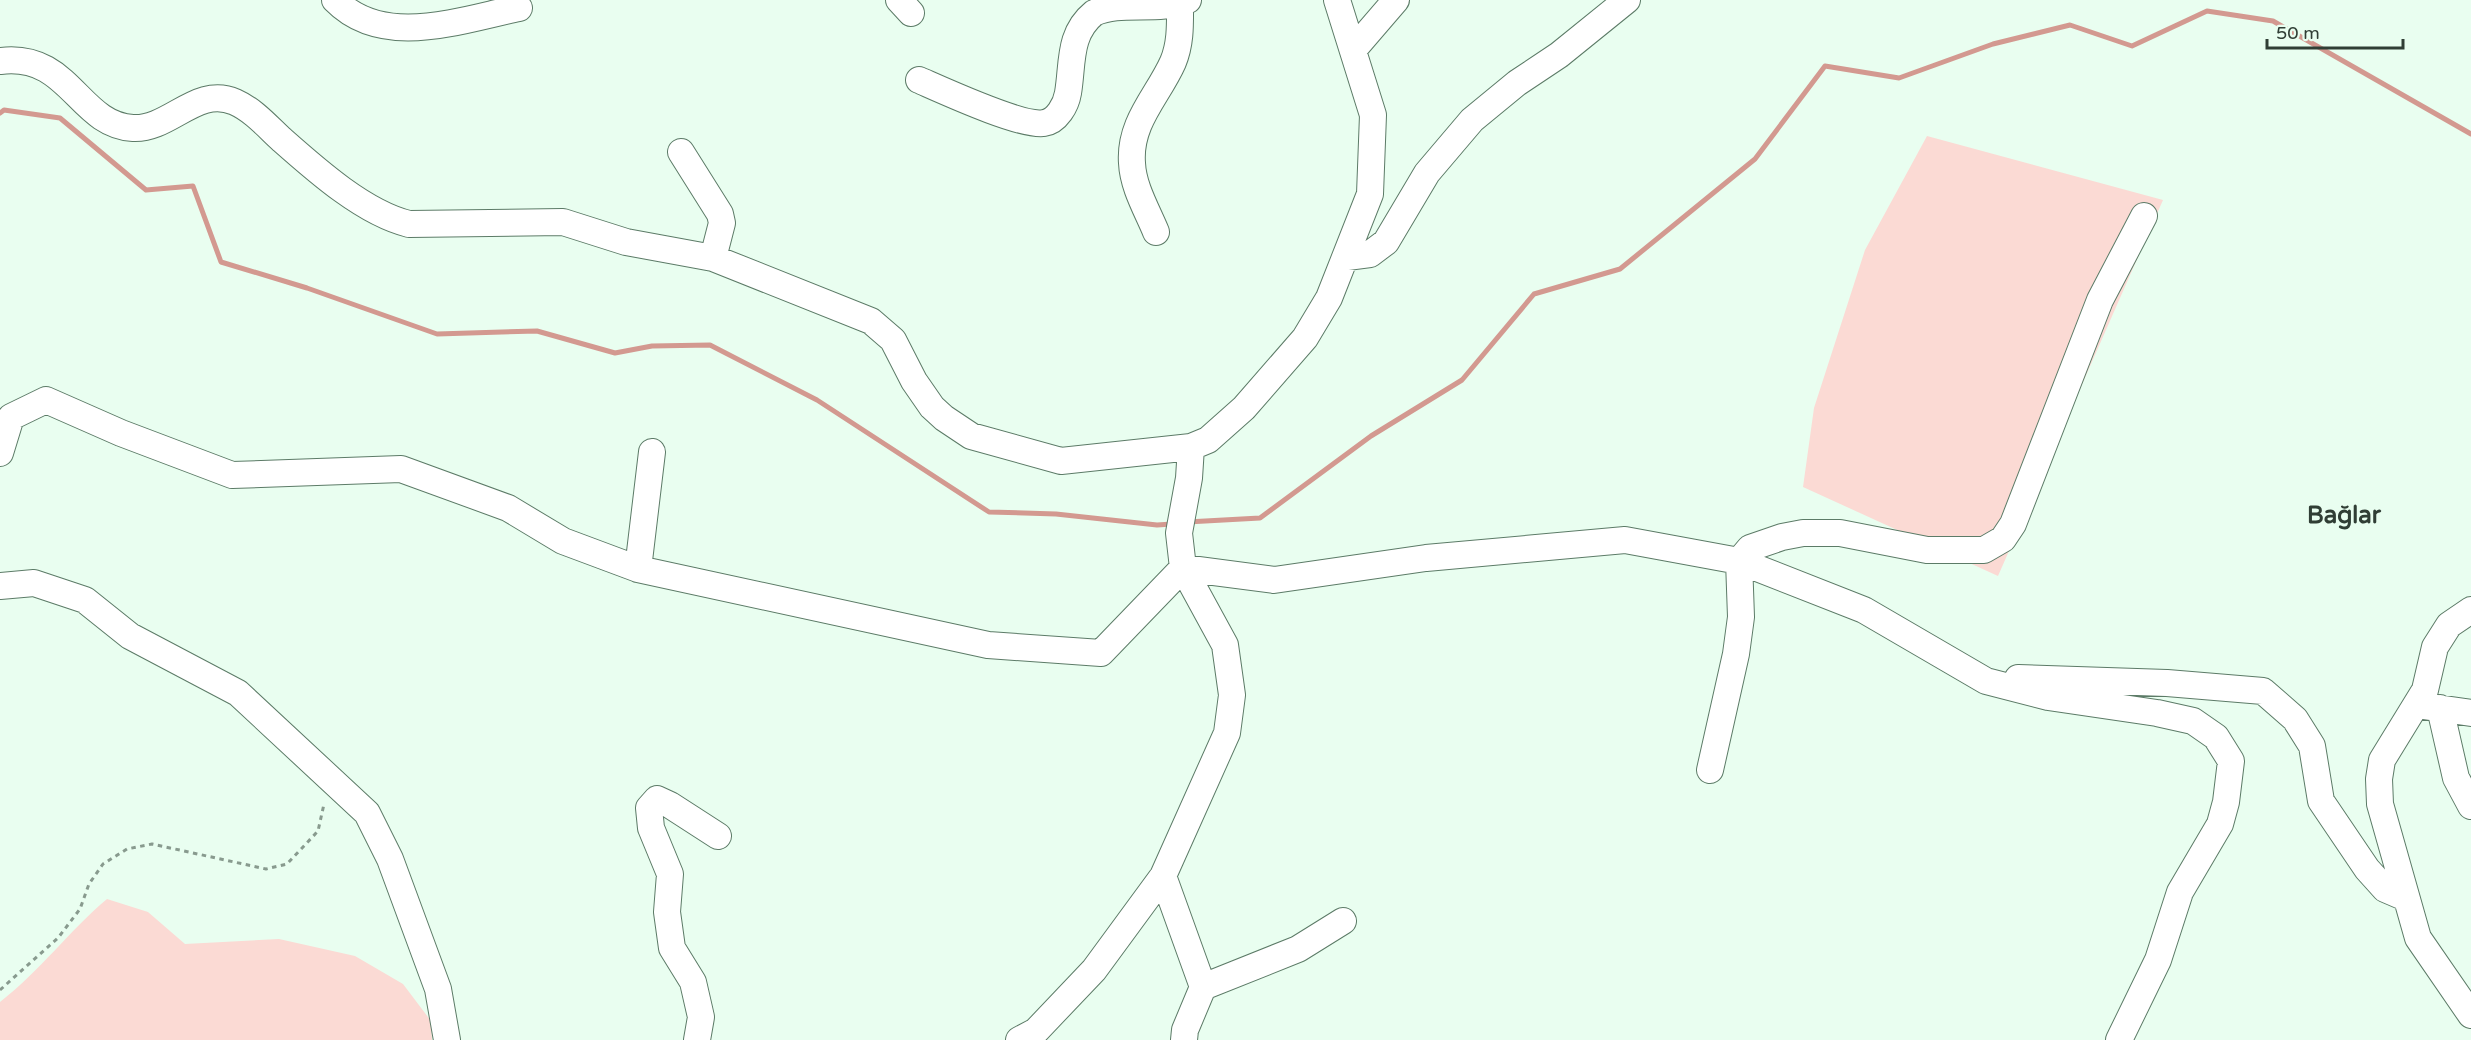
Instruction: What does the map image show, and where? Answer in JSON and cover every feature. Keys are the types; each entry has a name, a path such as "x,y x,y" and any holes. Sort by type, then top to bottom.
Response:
{"street":[{"path":"335,0 347,13 356,16 403,27 420,28 519,8"},
{"path":"0,61 19,61 47,69 60,77 101,117 131,128 153,126 208,99 236,102 363,205 397,221 409,224 563,222 626,242 713,258 871,321 893,340 922,395 932,407 957,428 971,436 1061,461 1191,447 1208,440 1244,408 1305,338 1329,298 1370,194 1373,115 1337,0"},
{"path":"1353,50 1396,0"},
{"path":"1347,257 1370,254 1386,242 1427,173 1472,120 1517,83 1559,55 1627,0"},
{"path":"919,80 983,107 1028,122 1046,123 1057,116 1065,102 1072,51 1080,31 1091,16 1112,5 1158,6 1184,2 1176,52 1167,73 1144,110 1132,149 1133,173 1156,232"},
{"path":"681,152 720,214 722,223 713,258"},
{"path":"1710,770 1738,645 1742,617 1739,561 1750,548 1782,537 1803,533 1840,533 1927,550 1984,550 2003,538 2013,524 2100,300 2144,216"},
{"path":"0,453 11,417 46,400 121,433 232,475 401,469 508,508 563,541 638,569 988,645 1101,653 1183,568"},
{"path":"1019,1040 1036,1031 1094,970 1163,876 1227,733 1232,695 1225,645 1183,568 1179,533 1189,478 1191,447"},
{"path":"638,569 651,452"},
{"path":"1183,568 1274,580 1426,558 1625,540 1739,561 1864,610 1979,676 2048,697 2157,713 2193,721 2216,737 2231,761 2226,802 2220,824 2180,892 2158,960 2119,1040"},
{"path":"0,586 34,583 85,600 130,636 238,693 367,813 390,859 438,989 447,1040"},
{"path":"2471,610 2449,625 2434,646 2429,706 2456,778 2471,806"},
{"path":"1979,676 2167,683 2263,691 2295,719 2312,747 2321,801 2367,869 2385,889 2406,898"},
{"path":"2429,706 2471,713"},
{"path":"2429,706 2382,760 2379,779 2380,804 2418,938 2471,1015"},
{"path":"697,1040 701,1017 693,982 672,948 667,912 670,874 651,828 649,808 657,799 718,836"},
{"path":"1163,876 1203,987 1185,1030 1184,1040"},
{"path":"1203,987 1298,949 1343,921"}],"path":[{"path":"0,990 58,938 80,909 89,884 103,864 128,849 152,844 266,869 287,864 318,831 324,805 320,769"}],"shaded area":[{"path":"1927,136 2163,200 1998,576 1803,487 1814,408 1865,250"},
{"path":"107,899 148,912 185,944 279,939 355,956 403,984 431,1021 432,1040 0,1040 0,1002"}],"waterway":[{"path":"1187,522 1260,518 1371,436 1462,380 1534,294 1620,269 1755,159 1825,66 1899,78 1993,44 2070,25 2132,46 2207,11 2273,21 2471,134"},
{"path":"0,113 4,110 60,118 146,190 193,186 221,262 307,288 437,334 537,331 615,353 652,346 710,345 817,400 989,512 1056,514 1157,525 1172,524"}],"district":[{"name":"Bağlar","path":"2344,515"}]}
